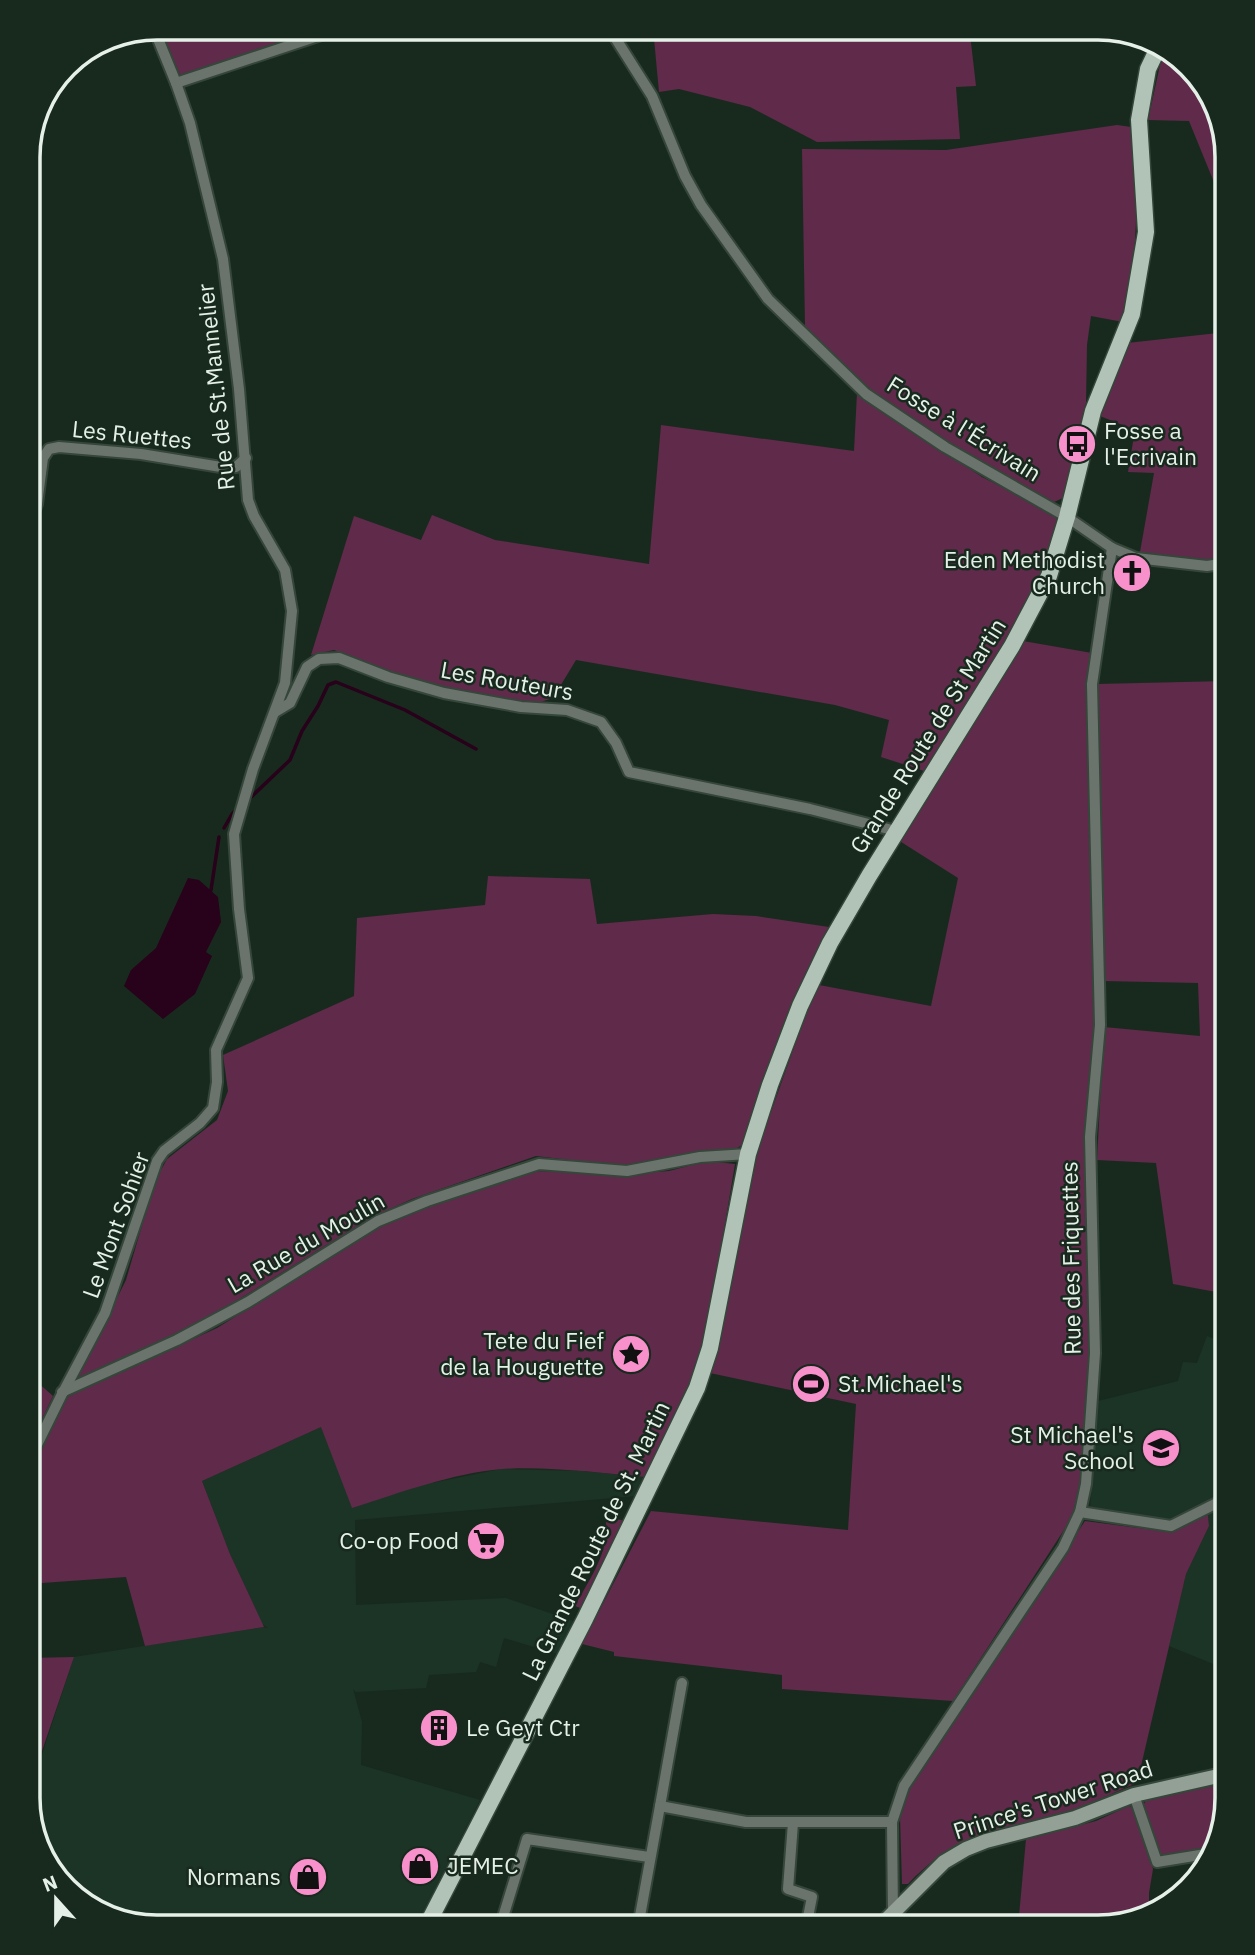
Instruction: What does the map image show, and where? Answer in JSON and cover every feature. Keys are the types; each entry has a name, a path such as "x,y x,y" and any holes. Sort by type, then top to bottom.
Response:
{"main road":[{"name":"Grande Route de St Martin","path":"748,1154 770,1085 800,1006 830,943 896,831 1012,646 1049,576 1067,517 1085,436 1132,314 1146,232 1139,120 1148,69 1155,55"},
{"name":"La Grande Route de St. Martin","path":"433,1914 585,1619 697,1388 710,1348 748,1154"},
{"name":"Prince's Tower Road","path":"893,1914 944,1861 966,1849 986,1841 1075,1818 1135,1795 1215,1777"}],"street":[{"name":"Rue de St.Mannelier","path":"158,40 190,123 223,259 246,458 248,500 254,516 285,570 291,602 288,664 275,712 242,802"},
{"path":"176,83 305,40"},
{"name":"Fosse à l'Écrivain","path":"617,40 652,96 693,193 768,299 866,394 945,447 1067,517 1112,548 1136,558 1215,565"},
{"name":"Les Ruettes","path":"41,475 43,458 50,449 60,447 141,454 227,468 236,467 246,458"},
{"name":"Rue des Friquettes","path":"893,1914 892,1822 904,1786 1063,1548 1080,1512 1086,1484 1096,1353 1090,1137 1100,1025 1092,684 1112,548"},
{"name":"Les Routeurs","path":"275,712 290,703 307,667 319,659 339,658 388,677 444,693 521,707 567,710 601,722 616,743 629,772 810,809 896,831"},
{"name":"Le Mont Sohier","path":"40,1437 105,1313 156,1161 164,1151 200,1123 213,1108 216,1050 248,978 239,909 234,834 242,802"},
{"name":"La Rue du Moulin","path":"62,1392 177,1340 248,1302 379,1221 427,1200 539,1164 627,1171 699,1157 748,1154"},
{"path":"1080,1512 1171,1526 1215,1504"},
{"path":"640,1915 682,1683"},
{"path":"1135,1795 1157,1862 1199,1855"},
{"path":"660,1806 746,1822 892,1822"},
{"path":"793,1823 788,1889 812,1897 808,1915"},
{"path":"504,1914 527,1839 649,1857"}],"shaded area":[{"path":"165,40 288,40 180,75"},
{"path":"654,41 971,41 976,86 956,87 960,139 817,142 750,107 679,89 659,92"},
{"path":"1163,60 1186,80 1206,113 1214,142 1215,185 1189,121 1148,120"},
{"path":"1117,125 1131,127 1137,204 1133,276 1123,322 1091,316 1087,345 1086,403 1063,498 1054,502 965,454 870,391 805,326 802,149 946,150"},
{"path":"1215,333 1215,560 1140,552 1154,473 1128,472 1135,430 1100,416 1127,343"},
{"path":"857,393 982,477 1060,516 1040,582 999,655 924,771 881,757 889,720 835,705 576,660 553,698 534,704 445,688 383,669 334,650 311,655 354,516 421,540 432,515 495,540 649,564 661,425 854,451"},
{"path":"1023,641 1092,653 1095,993 1094,1050 1084,1133 1092,1355 1075,1513 953,1701 782,1689 782,1675 614,1656 614,1652 582,1644 651,1511 848,1530 856,1404 710,1373 755,1157 808,1008 819,985 931,1006 958,878 898,840"},
{"path":"1215,681 1215,1292 1173,1284 1156,1163 1097,1160 1104,1027 1200,1036 1198,983 1103,981 1097,684"},
{"path":"488,876 590,879 597,924 713,914 756,916 829,927 787,1023 746,1143 737,1148 645,1163 612,1165 536,1156 412,1199 370,1218 220,1311 153,1347 77,1379 126,1280 155,1181 167,1159 217,1120 228,1091 223,1055 354,996 357,918 485,905"},
{"path":"188,878 199,880 218,897 221,922 206,952 212,956 195,994 163,1019 124,986 131,970 156,948"},
{"path":"707,1161 735,1164 702,1361 646,1477 556,1469 483,1471 445,1479 352,1508 321,1427 202,1481 230,1554 264,1627 145,1646 126,1577 40,1583 40,1448 66,1397 217,1328 382,1225 426,1206 535,1171 628,1174 669,1171"},
{"name":"St Michael's School","path":"1207,1336 1215,1339 1215,1500 1172,1521 1090,1509 1098,1401 1178,1381 1183,1362 1197,1363"},
{"path":"40,1385 53,1396 40,1423"},
{"path":"321,1427 432,1483 501,1469 582,1471 646,1477 637,1496 355,1520 356,1605 506,1598 576,1622 561,1655 504,1638 496,1667 480,1662 476,1672 429,1675 426,1688 356,1692 353,1689 362,1722 361,1765 480,1800 422,1914 135,1912 120,1909 91,1894 91,1864 62,1864 56,1856 44,1828 41,1813 40,1760 74,1657 268,1628 262,1624 230,1554 202,1481"},
{"path":"1215,1512 1215,1665 1169,1646 1186,1574 1209,1526 1208,1515"},
{"path":"1208,1515 1209,1526 1186,1574 1137,1783 1057,1816 960,1845 943,1854 908,1884 902,1884 900,1817 909,1788 1085,1521 1170,1532"},
{"path":"605,1516 625,1521 583,1609 575,1606 603,1552"},
{"path":"74,1657 40,1757 40,1658"},
{"path":"1215,1783 1214,1813 1202,1850 1159,1858 1142,1808 1147,1798"},
{"path":"1129,1806 1136,1809 1153,1869 1149,1902 1113,1914 1019,1915 1026,1839 1096,1821"}],"waterway":[{"path":"248,800 290,760 302,731 328,685 336,682 405,710 476,749"},
{"path":"224,828 237,809"},
{"path":"211,890 219,837"}],"place":[{"name":"Fosse a l'Ecrivain","path":"1077,444"},
{"name":"Eden Methodist Church","path":"1132,573"},
{"name":"Tete du Fief de la Houguette","path":"631,1354"},
{"name":"St.Michael's","path":"811,1384"},
{"name":"St Michael's School","path":"1161,1448"},
{"name":"Co-op Food","path":"486,1541"},
{"name":"Le Geyt Ctr","path":"439,1728"},
{"name":"JEMEC","path":"420,1866"},
{"name":"Normans","path":"308,1877"}]}
